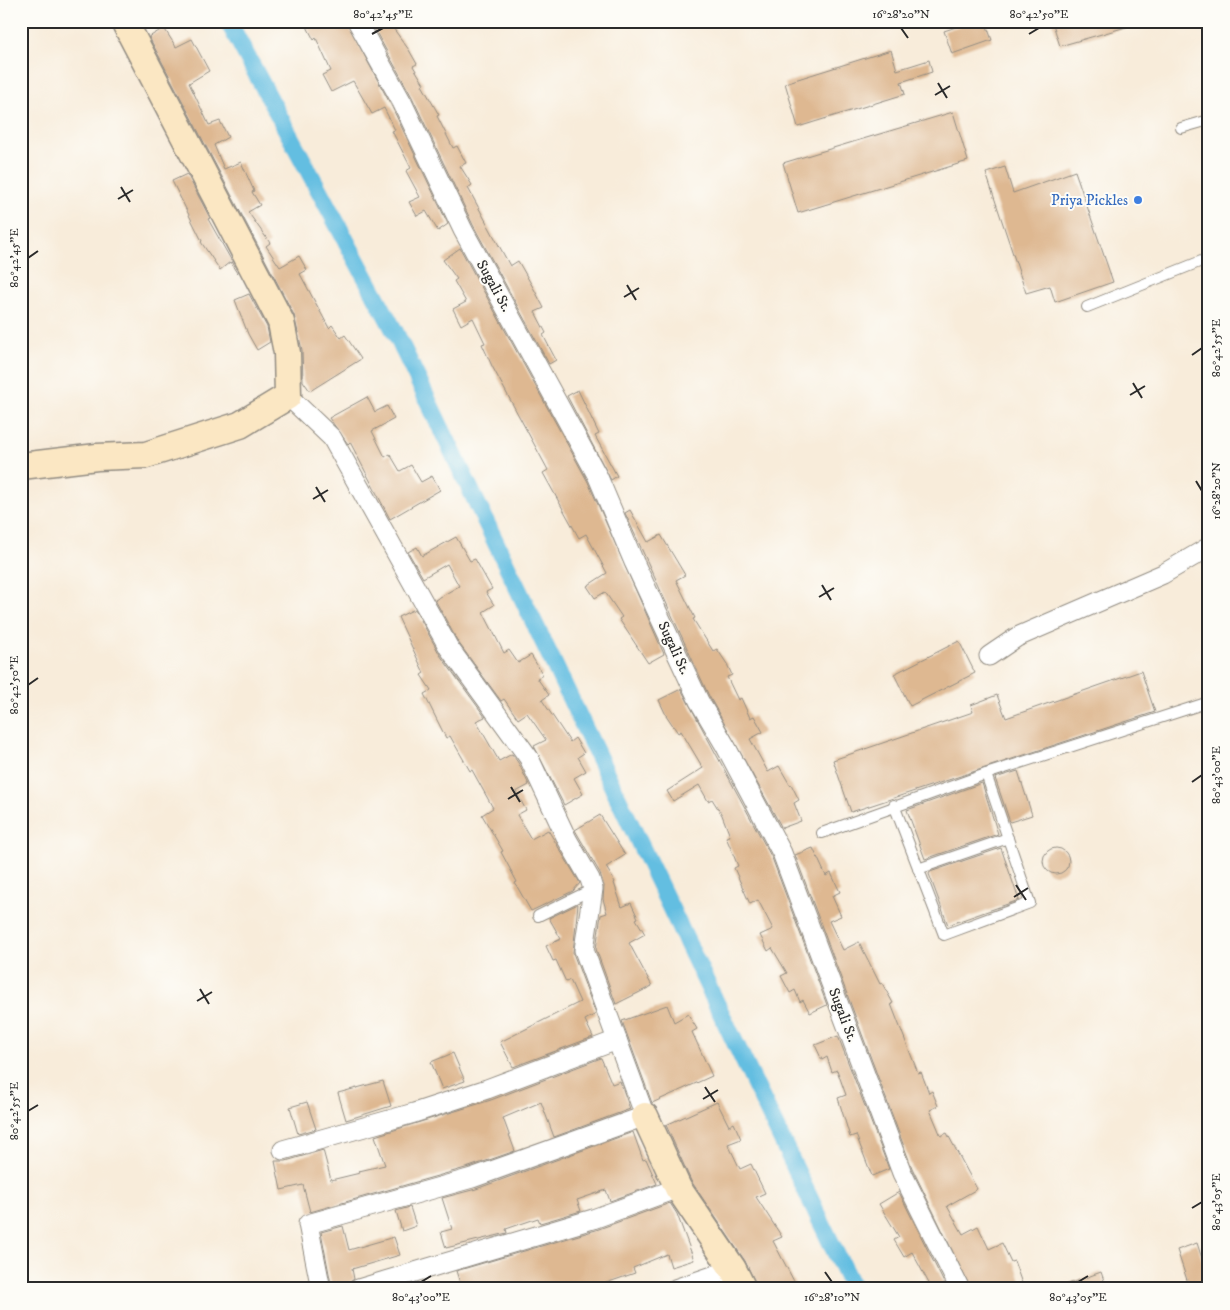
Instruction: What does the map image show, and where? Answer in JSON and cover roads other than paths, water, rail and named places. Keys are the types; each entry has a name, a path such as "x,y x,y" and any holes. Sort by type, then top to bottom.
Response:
{"street":[{"path":"124,21 281,322 287,353 288,396 332,438 449,648 529,758 566,839 590,878 593,889 584,950 617,1040 646,1116 678,1188 738,1279 675,1289"},
{"name":"Sugali St.","path":"357,21 402,102 463,230 598,476 634,562 699,700 782,853 902,1173 960,1289"},
{"path":"21,466 97,457 146,455 240,424 288,396"},
{"path":"989,656 1017,637 1163,574 1209,547"},
{"path":"283,1150 450,1101 617,1040"},
{"path":"322,1289 308,1224 472,1178 646,1116"},
{"path":"358,1289 593,1219 678,1188"}],"lane":[{"path":"1181,128 1209,120"},
{"path":"1087,307 1209,258"},
{"path":"822,833 894,805 1209,702"},
{"path":"894,805 944,935 1030,903 986,774"},
{"path":"918,869 1008,838"},
{"path":"538,916 593,889"}],"waterway":[{"path":"228,21 395,332 853,1289"}],"place":[{"name":"Priya Pickles","path":"1138,200"}]}
